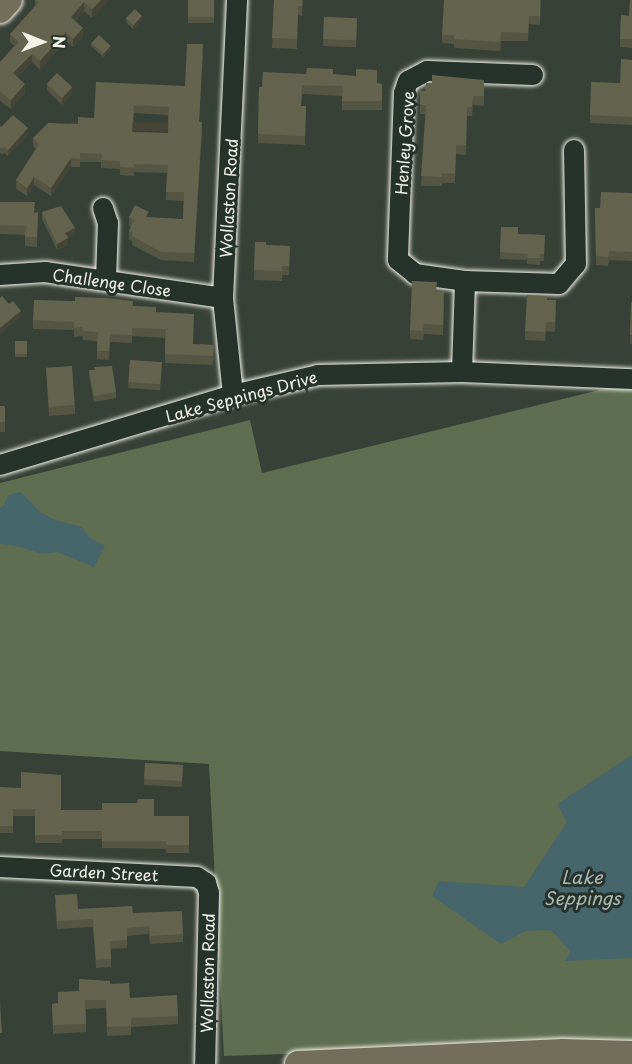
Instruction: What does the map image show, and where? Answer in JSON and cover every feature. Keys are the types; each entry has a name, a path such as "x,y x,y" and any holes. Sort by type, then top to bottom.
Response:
{"main road":[{"path":"0,10 9,0"},
{"path":"298,1064 563,1052 632,1054"}],"street":[{"name":"Wollaston Road","path":"233,395 224,298 237,0"},
{"name":"Henley Grove","path":"533,75 427,71 408,81 404,93 398,260 416,274 465,281 559,284 576,264 574,150"},
{"path":"103,208 108,223 109,240 106,280"},
{"name":"Challenge Close","path":"0,275 45,272 224,298"},
{"path":"462,372 465,281"},
{"name":"Lake Seppings Drive","path":"0,465 233,395 318,375 462,372 632,379"},
{"name":"Garden Street","path":"0,867 197,877 206,883"},
{"name":"Wollaston Road","path":"205,1064 209,893 206,883"}],"green space":[{"path":"632,382 632,1043 224,1056 209,764 0,751 0,483 250,420 262,473"}],"water":[{"path":"21,492 40,512 55,520 82,527 90,538 105,546 94,567 57,552 42,554 17,546 0,544 0,508 4,506 8,495"},
{"name":"Lake Seppings","path":"632,755 632,958 565,961 570,951 551,930 526,931 501,944 432,896 439,881 524,887 567,822 557,804"}],"building":[{"path":"36,0 101,0 92,9 84,2 71,17 83,28 73,39 66,32 40,61 32,54 13,73 25,84 11,100 0,92 0,62 19,42 10,34 39,2"},
{"path":"188,0 214,0 214,17 188,17"},
{"path":"274,0 302,0 302,6 298,6 297,39 272,38"},
{"path":"444,0 540,0 540,16 529,16 528,33 501,32 500,42 454,39 454,35 442,35"},
{"path":"630,0 632,0 632,39 620,39 621,15 629,16"},
{"path":"135,9 142,16 133,25 126,18"},
{"path":"324,17 357,18 356,40 323,39"},
{"path":"99,35 111,46 103,54 91,43"},
{"path":"187,44 203,44 199,122 202,122 194,253 161,252 132,236 133,233 129,231 134,220 129,217 135,205 149,212 146,217 183,219 184,192 166,192 168,165 134,164 134,168 120,167 120,161 101,160 102,154 80,153 80,159 71,158 51,188 34,177 27,188 16,180 39,144 33,138 48,123 78,124 78,117 94,118 96,82 185,86","holes":["134,105 169,107 168,133 132,132"]},
{"path":"621,59 632,60 632,117 590,115 591,82 620,83"},
{"path":"307,68 333,69 333,74 356,76 356,69 377,70 377,83 382,84 382,101 342,101 343,86 302,85 301,106 306,106 305,136 258,134 259,87 262,87 263,72 306,74"},
{"path":"57,73 72,87 62,98 47,84"},
{"path":"432,75 484,80 484,96 473,96 472,107 467,107 466,145 456,145 455,174 442,173 442,177 421,176 426,105 420,105 420,91 425,91 426,83 432,83"},
{"path":"13,115 28,128 8,150 4,147 3,149 0,147 0,126"},
{"path":"601,192 632,193 632,252 609,251 608,257 596,256 595,208 600,208"},
{"path":"0,202 35,202 34,213 38,212 37,237 25,237 26,226 0,225"},
{"path":"61,206 75,228 65,233 68,238 57,244 42,212"},
{"path":"501,227 518,227 518,234 545,235 544,254 540,254 540,258 527,258 528,254 500,252"},
{"path":"255,242 290,246 289,266 282,266 282,271 254,270"},
{"path":"412,281 437,282 436,292 444,292 443,325 424,324 423,331 410,330"},
{"path":"527,295 547,296 547,300 556,300 555,322 546,322 545,332 525,331"},
{"path":"2,296 9,304 13,301 21,311 0,328 0,298"},
{"path":"75,297 133,301 133,306 156,307 156,312 194,314 193,344 214,345 213,356 165,354 166,329 132,328 132,335 110,334 109,351 97,351 98,332 83,331 82,327 74,328 74,322 33,320 34,300 75,301"},
{"path":"631,302 632,335 630,335"},
{"path":"15,341 27,341 27,354 15,354"},
{"path":"130,360 162,362 160,384 128,382"},
{"path":"72,366 75,405 49,407 46,368"},
{"path":"112,366 116,392 94,396 89,370 95,370 94,367"},
{"path":"0,406 5,406 5,422 0,422"},
{"path":"145,763 183,765 182,781 144,779"},
{"path":"21,772 61,775 61,810 102,810 102,803 137,803 138,799 154,799 154,816 189,816 189,845 166,845 166,841 102,841 102,831 62,831 62,835 35,835 35,809 13,809 13,826 0,826 0,787 21,788"},
{"path":"77,894 78,909 132,906 133,913 182,911 183,934 150,936 149,926 127,928 127,940 110,941 111,959 96,960 93,919 57,921 55,895"},
{"path":"79,979 110,981 110,984 129,983 130,998 177,995 178,1016 131,1018 131,1026 107,1027 106,1000 85,1000 86,1024 53,1025 52,1004 58,1003 58,992 79,991"},
{"path":"0,1002 2,1033 0,1033"}]}
